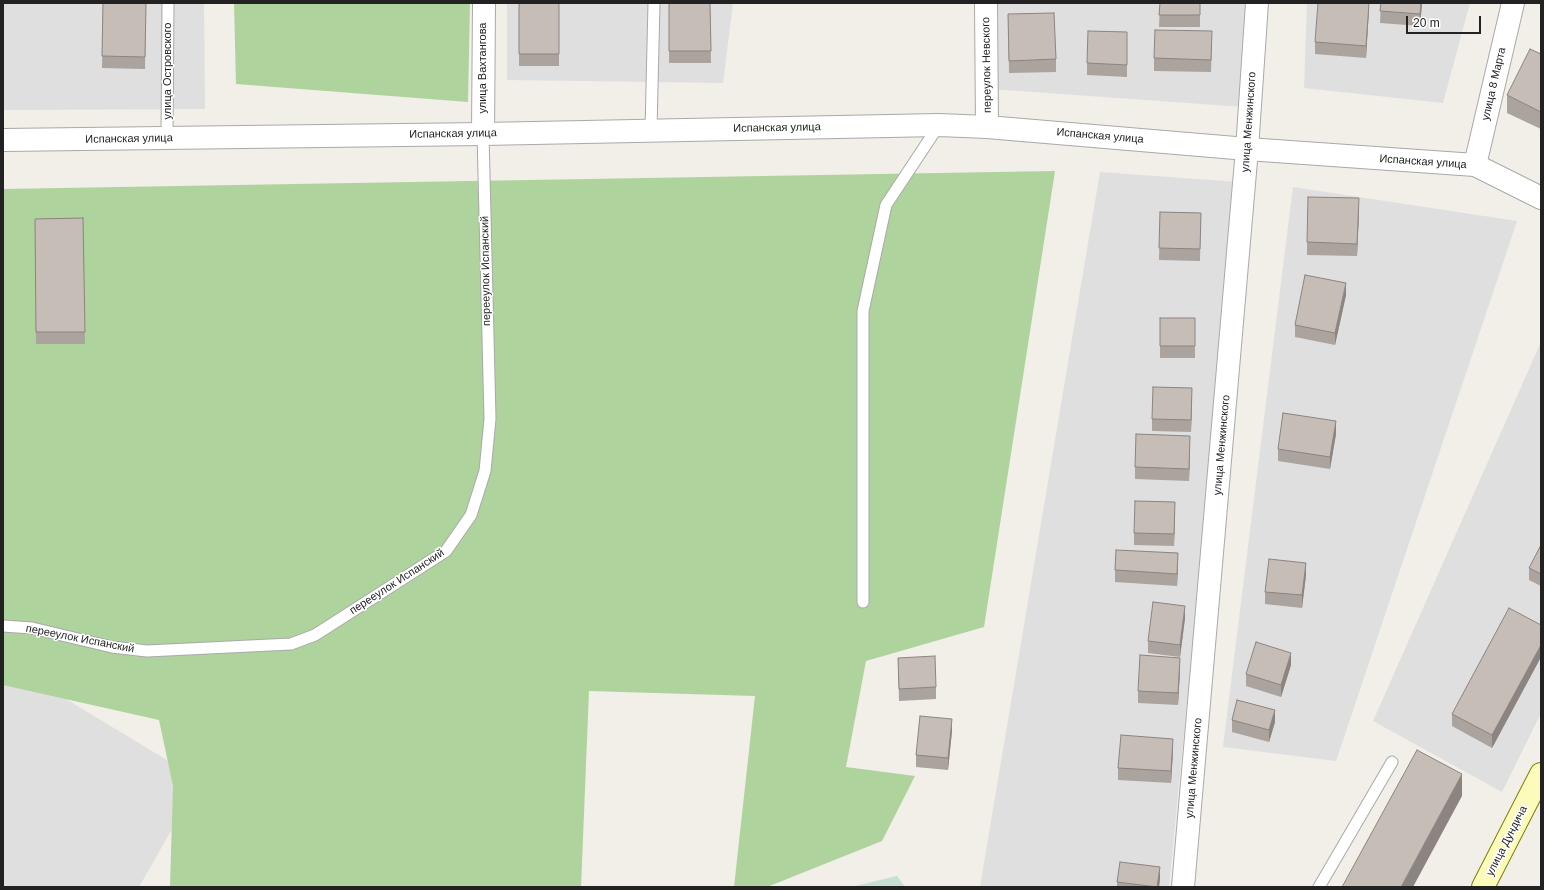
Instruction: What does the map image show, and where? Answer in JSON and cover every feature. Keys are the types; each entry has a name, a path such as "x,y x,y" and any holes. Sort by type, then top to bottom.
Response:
{"main road":[{"name":"улица Дундича","path":"1483,887 1536,800 1541,774"}],"street":[{"name":"улица Вахтангова","path":"483,134 484,3"},
{"name":"переулок Невского","path":"986,3 988,126"},
{"name":"улица Менжинского","path":"1183,887 1247,149 1257,3"},
{"name":"улица 8 Марта","path":"1475,165 1513,3"},
{"name":"Испанская улица","path":"3,140 483,134 939,124 988,126 1247,149 1475,165 1541,198"}],"lane":[{"name":"улица Островского","path":"167,138 168,3"},
{"path":"652,130 654,3"},
{"path":"863,602 862,311 886,205 939,124"},
{"name":"перееулок Испанский","path":"3,626 32,628 112,647 147,651 291,644 316,635 446,551 471,515 485,471 490,419 483,134"},
{"path":"1319,887 1392,762"}],"shaded area":[{"path":"3,3 204,3 205,109 3,110"},
{"path":"507,3 733,3 723,83 507,80"},
{"path":"991,3 1248,3 1244,107 991,89"},
{"path":"1307,3 1470,3 1443,103 1304,88"},
{"path":"1100,172 1238,182 1169,887 980,887"},
{"path":"1293,187 1517,221 1336,761 1223,747"},
{"path":"1541,342 1541,713 1502,792 1373,721"},
{"path":"3,661 200,780 139,887 3,887"}],"green space":[{"path":"234,3 470,3 468,102 236,84"},
{"path":"1055,171 984,627 866,661 846,767 915,776 882,841 767,887 734,887 755,696 589,691 581,887 170,887 173,786 159,720 3,685 3,189"},
{"path":"897,876 905,887 851,887"}],"building":[{"path":"103,3 146,3 145,57 102,56"},
{"path":"519,3 559,3 559,54 519,54"},
{"path":"669,3 710,3 711,51 669,51"},
{"path":"1160,3 1200,3 1200,15 1159,15"},
{"path":"1318,3 1369,3 1366,46 1315,42"},
{"path":"1381,3 1421,3 1420,14 1380,11"},
{"path":"1054,13 1056,59 1009,61 1008,14"},
{"path":"1155,30 1212,31 1211,60 1154,58"},
{"path":"1088,31 1127,32 1127,65 1087,63"},
{"path":"1530,49 1541,54 1541,112 1507,95"},
{"path":"1308,197 1359,198 1357,244 1307,242"},
{"path":"1160,212 1201,213 1200,249 1159,248"},
{"path":"83,218 85,332 36,332 35,219"},
{"path":"1305,275 1346,283 1335,333 1295,325"},
{"path":"1160,318 1195,318 1195,346 1160,346"},
{"path":"1153,387 1192,388 1191,420 1152,419"},
{"path":"1283,413 1336,421 1330,457 1278,449"},
{"path":"1136,434 1190,436 1189,469 1135,467"},
{"path":"1135,501 1175,502 1174,534 1134,533"},
{"path":"1541,545 1541,574 1529,568"},
{"path":"1116,550 1178,553 1177,574 1115,570"},
{"path":"1269,559 1306,563 1302,595 1265,592"},
{"path":"1153,602 1185,606 1180,645 1148,641"},
{"path":"1509,608 1541,625 1541,645 1492,735 1452,714"},
{"path":"1256,642 1291,653 1281,685 1246,674"},
{"path":"1140,655 1180,658 1178,693 1138,691"},
{"path":"935,656 936,687 899,689 898,658"},
{"path":"1237,700 1275,710 1269,730 1232,720"},
{"path":"920,716 952,719 948,758 916,755"},
{"path":"1121,735 1173,739 1171,771 1118,768"},
{"path":"1417,750 1462,774 1401,887 1342,887"},
{"path":"1120,862 1160,867 1157,887 1117,882"}]}
